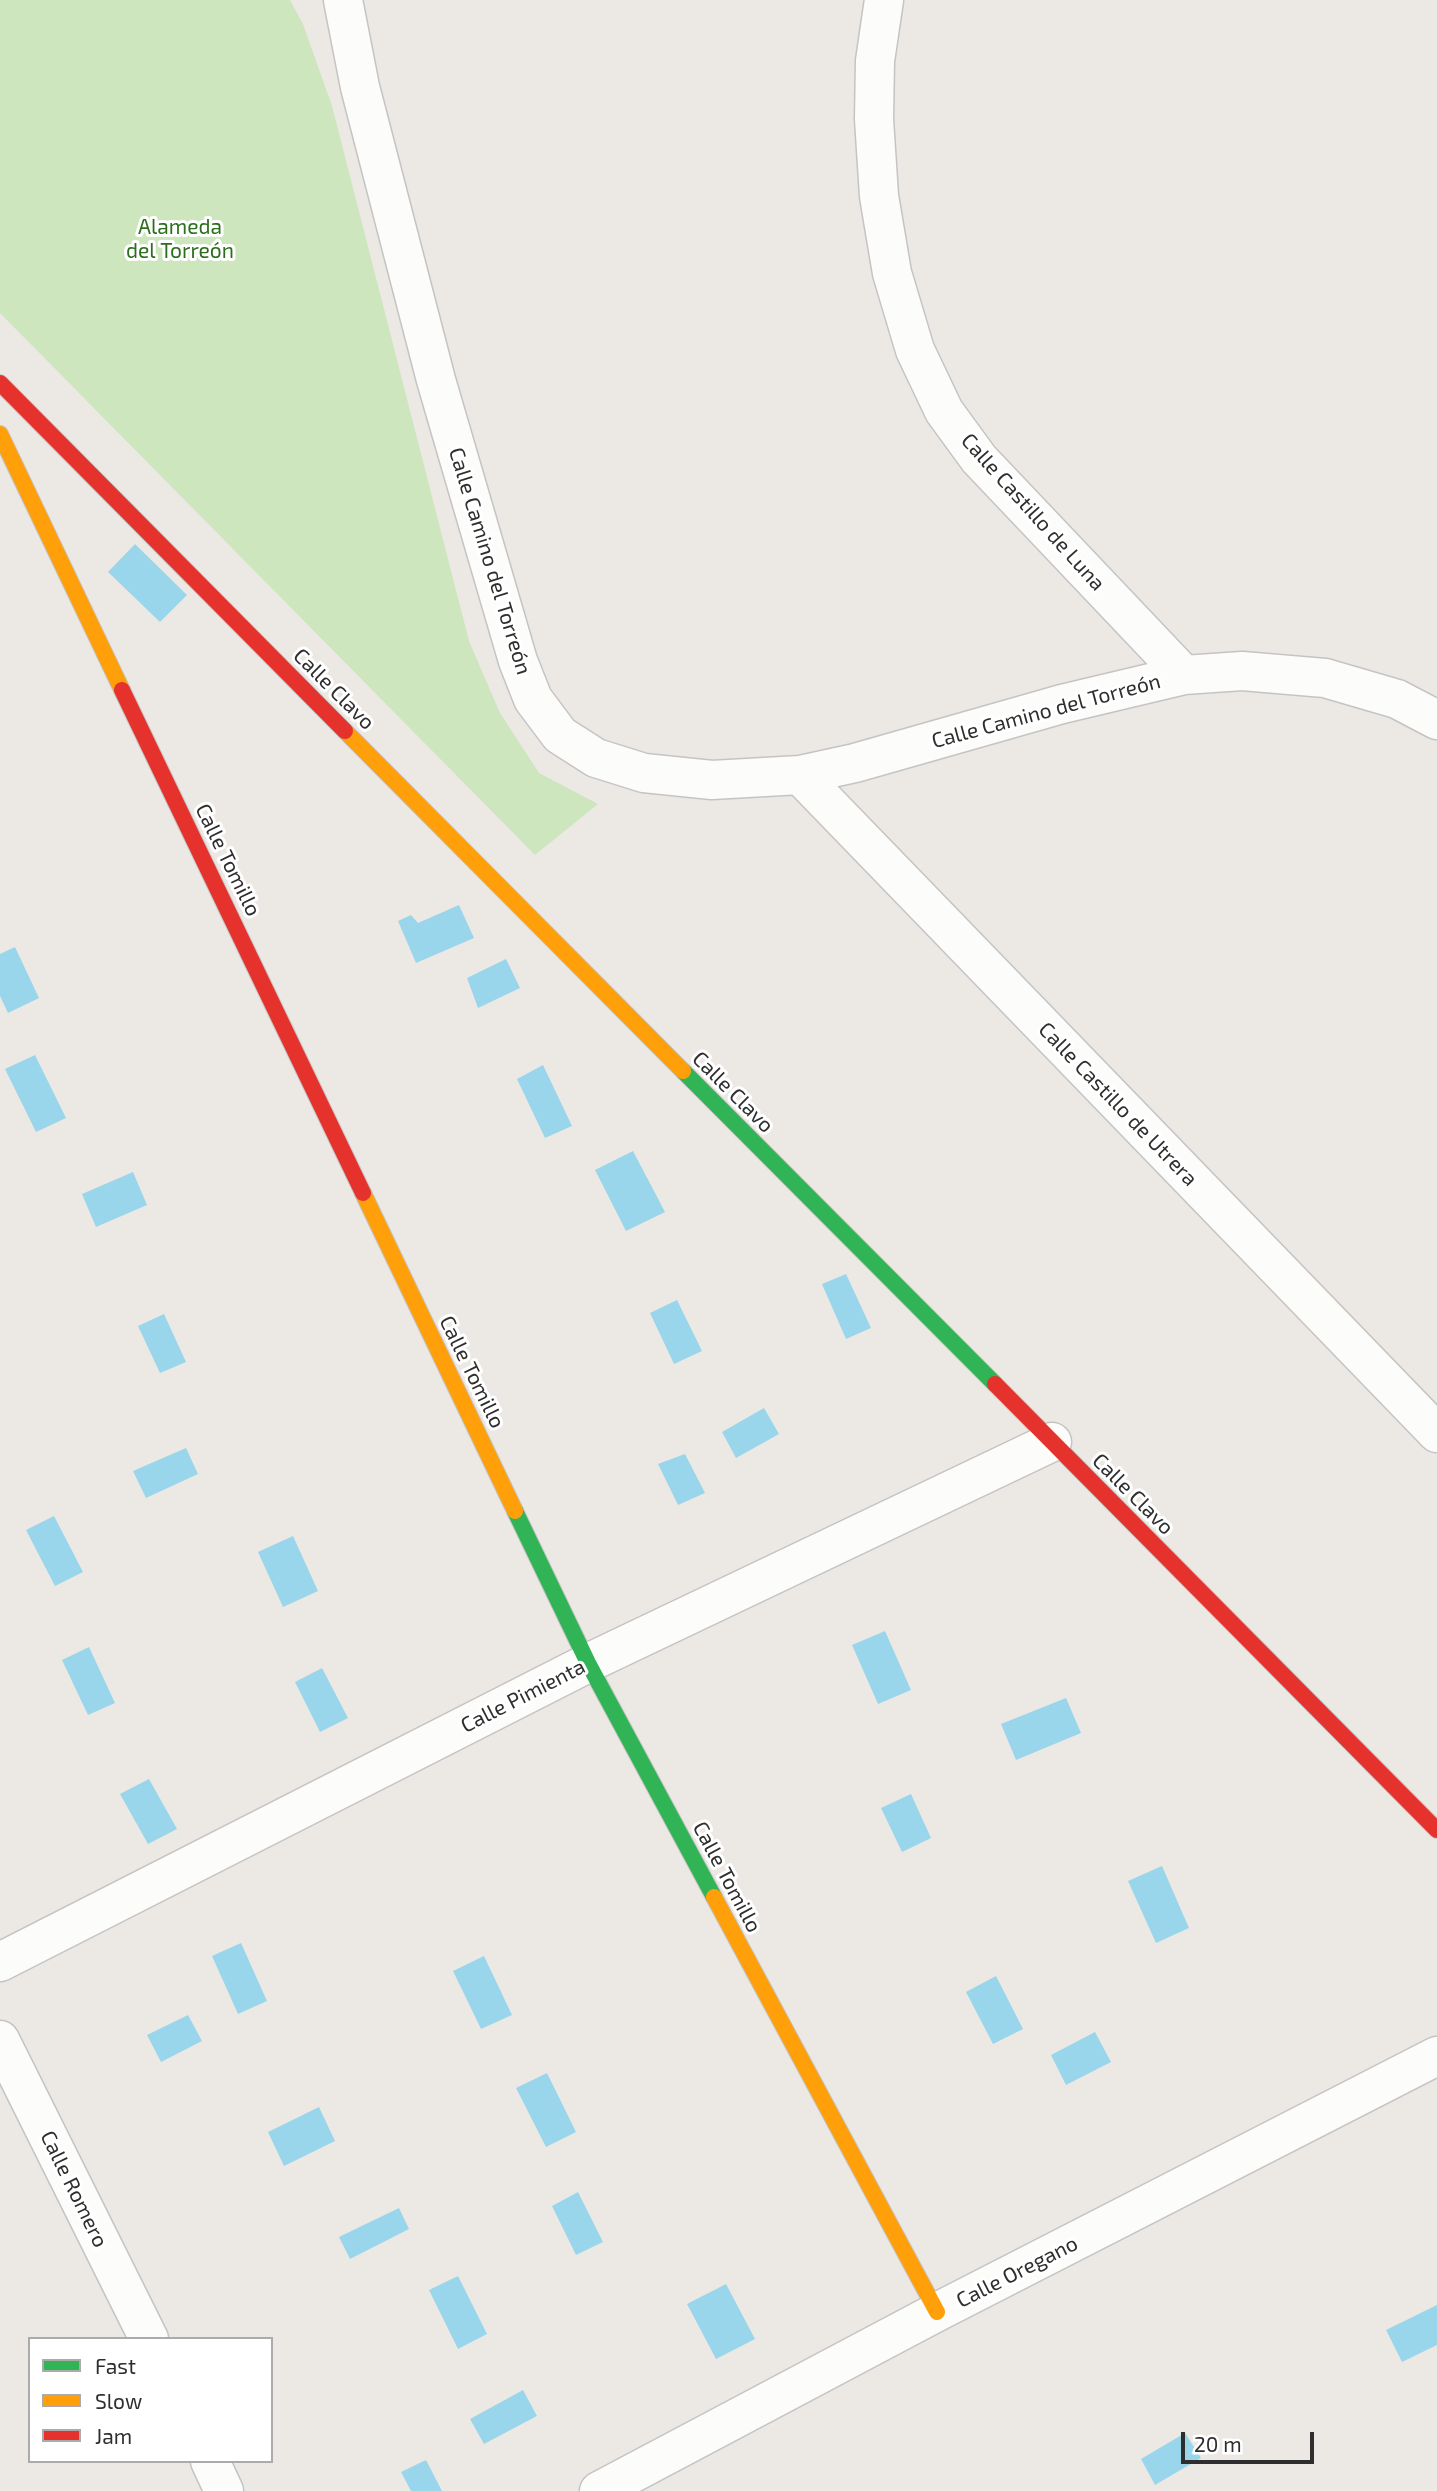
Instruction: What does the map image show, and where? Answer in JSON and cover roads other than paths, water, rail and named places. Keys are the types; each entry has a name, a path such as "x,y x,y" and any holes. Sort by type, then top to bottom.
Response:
{"street":[{"name":"Calle Castillo de Luna","path":"884,0 875,61 874,119 879,196 892,273 915,350 944,411 979,460 1184,675"},
{"name":"Calle Camino del Torreón","path":"340,9 436,380 518,662 533,699 560,735 596,758 644,773 712,780 800,775 855,763 1062,704 1184,675 1242,671 1325,678 1396,699 1437,720"},
{"name":"Calle Clavo","path":"0,383 1437,1830"},
{"name":"Calle Tomillo","path":"0,434 588,1663 937,2312"},
{"name":"Calle Castillo de Utrera","path":"800,775 1437,1433"},
{"name":"Calle Pimienta","path":"0,1962 588,1663 1052,1442"},
{"name":"Calle Romero","path":"0,2040 148,2337"},
{"name":"Calle Oregano","path":"599,2491 937,2312 1437,2056"},
{"path":"210,2463 224,2491"}],"water":[{"path":"135,544 187,595 160,622 108,572"},
{"path":"459,905 474,938 416,963 398,921 411,915 418,923"},
{"path":"15,947 39,998 8,1013 0,996 0,954"},
{"path":"506,959 520,988 478,1008 467,978"},
{"path":"35,1055 66,1118 36,1132 5,1069"},
{"path":"543,1065 572,1126 545,1138 517,1079"},
{"path":"633,1151 665,1212 626,1231 595,1170"},
{"path":"133,1172 147,1205 96,1227 82,1194"},
{"path":"846,1274 871,1328 846,1339 822,1284"},
{"path":"677,1300 702,1351 674,1364 650,1313"},
{"path":"164,1314 186,1362 160,1373 138,1326"},
{"path":"764,1408 779,1434 736,1458 722,1432"},
{"path":"186,1448 198,1474 146,1498 133,1471"},
{"path":"685,1454 705,1493 678,1505 658,1464"},
{"path":"54,1516 83,1572 55,1586 26,1530"},
{"path":"293,1536 318,1591 283,1607 258,1552"},
{"path":"885,1631 911,1690 878,1704 852,1645"},
{"path":"89,1647 115,1703 88,1715 62,1660"},
{"path":"322,1668 348,1718 320,1732 295,1682"},
{"path":"1066,1698 1081,1733 1016,1760 1001,1724"},
{"path":"149,1779 177,1829 148,1844 120,1794"},
{"path":"911,1794 931,1838 902,1852 881,1808"},
{"path":"1162,1866 1189,1928 1156,1943 1128,1881"},
{"path":"241,1943 267,2001 238,2014 212,1956"},
{"path":"484,1956 512,2015 481,2029 453,1971"},
{"path":"996,1976 1023,2029 993,2044 966,1992"},
{"path":"188,2015 202,2041 161,2062 147,2035"},
{"path":"1095,2032 1111,2062 1066,2085 1051,2055"},
{"path":"547,2073 576,2132 546,2147 516,2088"},
{"path":"319,2107 335,2141 284,2166 268,2132"},
{"path":"578,2192 603,2242 576,2255 552,2206"},
{"path":"399,2208 409,2229 350,2259 339,2237"},
{"path":"458,2276 487,2334 458,2349 429,2290"},
{"path":"726,2284 755,2339 716,2359 687,2304"},
{"path":"1437,2305 1437,2345 1402,2362 1386,2330"},
{"path":"523,2390 537,2416 484,2444 470,2419"},
{"path":"1185,2433 1201,2458 1155,2485 1141,2459"},
{"path":"426,2460 442,2491 411,2491 401,2472"}],"park label":[{"name":"Alameda del Torreón","path":"180,239"}]}
